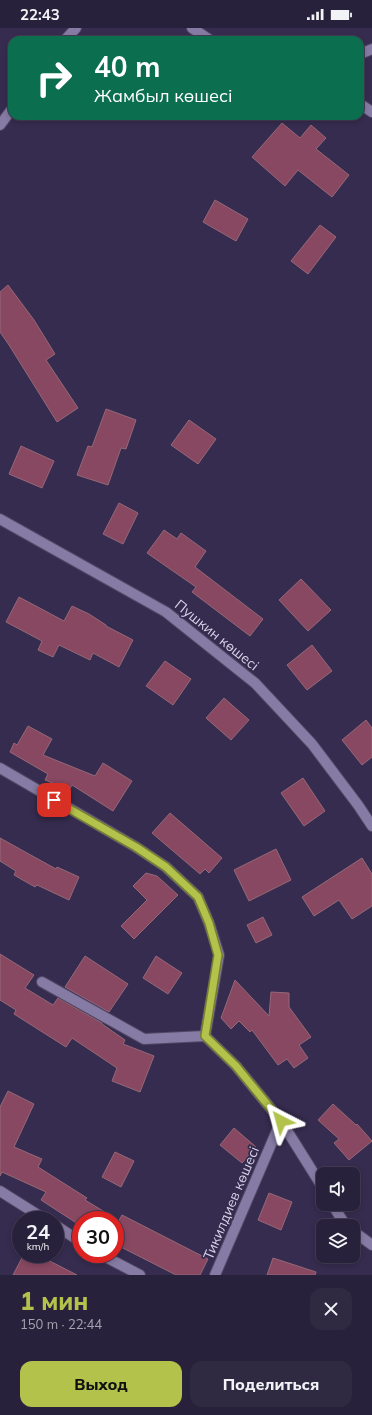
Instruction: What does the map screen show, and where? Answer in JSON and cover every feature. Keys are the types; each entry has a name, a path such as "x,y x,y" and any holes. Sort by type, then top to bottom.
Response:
{"street":[{"path":"69,36 76,28"},
{"path":"192,28 204,36"},
{"path":"0,125 8,114"},
{"name":"Пушкин көшесі","path":"0,519 166,612 255,684 312,744 372,826"},
{"path":"0,768 136,847 166,867 198,897 209,923 218,955 205,1036"},
{"path":"42,982 144,1039 205,1036 236,1066 281,1121 316,1177"},
{"name":"Тикилдиев көшесі","path":"215,1275 281,1121"},
{"path":"0,1191 32,1211"},
{"path":"360,1236 372,1245"},
{"path":"117,1263 140,1275"}],"building":[{"path":"282,123 300,138 311,125 326,138 316,149 349,175 332,197 298,170 285,186 252,157"},
{"path":"215,200 248,219 236,241 203,222"},
{"path":"320,225 336,237 308,274 291,261"},
{"path":"8,285 34,320 55,354 46,360 78,408 57,422 0,332 0,292"},
{"path":"106,409 136,420 126,449 121,448 108,485 77,475 88,446 92,447"},
{"path":"189,420 216,439 198,464 171,445"},
{"path":"21,446 54,461 42,488 9,474"},
{"path":"119,503 138,513 123,544 103,534"},
{"path":"164,530 177,539 181,533 206,551 195,567 263,619 250,636 192,592 196,587 147,553"},
{"path":"301,579 331,610 308,631 279,600"},
{"path":"19,597 64,621 72,606 89,614 106,626 133,640 119,667 93,653 90,660 59,645 53,657 38,650 42,641 6,622"},
{"path":"312,645 332,671 307,690 287,665"},
{"path":"165,661 191,679 173,705 146,686"},
{"path":"224,698 249,720 231,740 206,718"},
{"path":"366,720 372,728 372,757 362,765 342,740"},
{"path":"28,726 52,739 43,755 95,776 103,763 132,781 113,811 72,785 69,790 45,780 48,774 10,752 14,743 17,745"},
{"path":"303,778 325,811 304,826 281,793"},
{"path":"170,813 222,858 209,873 205,869 200,874 152,833"},
{"path":"0,838 56,869 57,867 79,877 69,900 37,885 35,887 14,875 16,871 0,861"},
{"path":"276,849 291,880 249,901 234,870"},
{"path":"362,858 372,874 372,906 352,919 339,900 314,916 302,897"},
{"path":"146,873 157,876 178,895 134,939 121,926 147,900 133,886"},
{"path":"263,917 272,935 256,943 247,925"},
{"path":"0,954 34,975 25,988 53,1005 58,998 102,1023 125,1040 123,1044 154,1056 140,1092 112,1081 117,1068 72,1038 66,1047 14,1014 16,1010 0,1000"},
{"path":"85,956 128,984 109,1012 65,987"},
{"path":"156,956 182,973 168,994 143,978"},
{"path":"235,980 269,1016 271,992 289,993 289,1007 311,1037 299,1045 308,1058 294,1068 287,1059 278,1065 252,1030 250,1032 239,1021 231,1029 221,1018"},
{"path":"8,1091 34,1104 14,1147 42,1159 38,1167 87,1198 85,1200 103,1211 72,1211 72,1220 64,1215 64,1211 58,1211 41,1200 46,1192 2,1172 0,1176 0,1107"},
{"path":"333,1104 356,1125 357,1124 372,1141 349,1160 334,1143 339,1139 318,1120"},
{"path":"234,1128 256,1147 242,1163 220,1145"},
{"path":"115,1152 134,1161 121,1187 102,1177"},
{"path":"269,1193 292,1202 281,1230 258,1220"},
{"path":"124,1216 208,1259 200,1275 176,1275 124,1249"},
{"path":"273,1258 316,1272 315,1275 267,1275"},
{"path":"19,1263 54,1263 77,1275 13,1275"}],"route":[{"path":"54,800 136,847 166,867 198,897 209,923 218,955 205,1036 236,1066 281,1121"}]}
